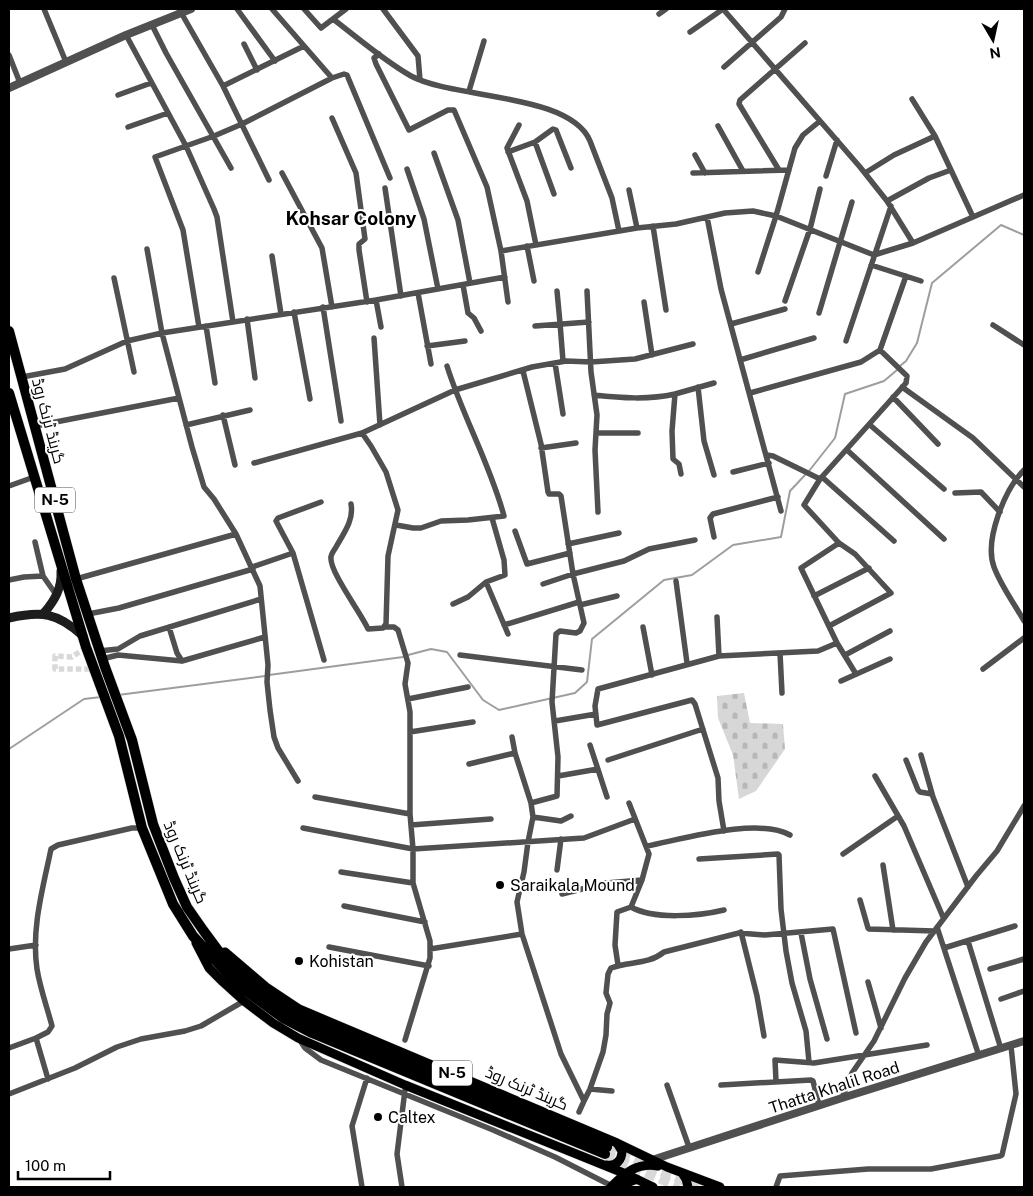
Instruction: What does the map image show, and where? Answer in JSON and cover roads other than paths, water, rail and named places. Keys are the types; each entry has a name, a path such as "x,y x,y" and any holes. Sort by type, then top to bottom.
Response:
{"highway":[{"name":"گرینڈ ٹرنک روڈ","path":"9,331 76,580 102,659 129,731 153,824 187,907 203,930 236,970 279,1004 308,1022 608,1152"},
{"name":"گرینڈ ٹرنک روڈ","path":"9,392 94,672 118,736 142,828 173,904 193,936"},
{"path":"19,426 35,423"},
{"path":"142,828 153,824"},
{"path":"193,936 238,985 284,1018 312,1033 608,1152"}],"main road":[{"path":"44,614 57,596 62,580 61,567"},
{"path":"9,618 25,614 44,614 65,622 83,636"},
{"name":"گرینڈ ٹرنک روڈ","path":"193,936 209,968 244,1001 273,1024 298,1038 405,1089 562,1148 608,1152 667,1167 682,1173"},
{"name":"گرینڈ ٹرنک روڈ","path":"608,1152 626,1174 653,1187"},
{"path":"615,1187 626,1174 638,1166 649,1162"},
{"path":"615,1187 629,1182 640,1181 642,1168 649,1162"},
{"path":"682,1173 688,1187"},
{"path":"682,1173 720,1187"}],"street":[{"path":"44,9 66,62"},
{"path":"9,88 152,25 180,10 191,9"},
{"path":"237,9 276,61"},
{"path":"272,9 332,78"},
{"path":"304,9 321,28 346,9"},
{"path":"383,9 418,56 420,80"},
{"path":"658,14 666,9"},
{"path":"690,32 723,9 865,173 889,204 913,243"},
{"path":"724,67 781,17 785,9"},
{"path":"180,10 223,86 268,180"},
{"path":"333,19 379,54 420,80 530,103 554,112 577,124 587,132 612,198 619,231"},
{"path":"152,25 231,168"},
{"path":"126,35 186,146 217,218 233,322"},
{"path":"469,91 484,41"},
{"path":"779,170 739,104 740,100 805,43"},
{"path":"244,44 257,70"},
{"path":"223,86 304,46"},
{"path":"379,54 374,58 376,64 409,130 448,110 454,110 487,186 501,251 508,302"},
{"path":"9,55 20,82"},
{"path":"198,327 183,230 155,156 214,136 242,124 332,78 344,74 347,75 390,178"},
{"path":"118,95 151,83"},
{"path":"912,100 935,136 973,217"},
{"path":"128,128 168,114"},
{"path":"332,118 352,163 358,183 365,239 359,244 359,250 367,302"},
{"path":"758,272 795,148 804,135 820,121"},
{"path":"519,125 507,148 528,207 536,245"},
{"path":"718,126 743,171"},
{"path":"508,152 535,142 553,129 556,130 571,168"},
{"path":"865,173 894,155 935,136"},
{"path":"826,176 837,140"},
{"path":"535,142 554,194"},
{"path":"434,153 458,220 470,283"},
{"path":"695,155 705,173"},
{"path":"407,170 424,220 438,289"},
{"path":"693,173 789,170"},
{"path":"846,341 889,204 929,178 951,170"},
{"path":"282,173 322,248 332,307"},
{"path":"385,188 401,296"},
{"path":"785,301 810,229 820,189"},
{"path":"629,190 637,228"},
{"path":"501,251 637,228 676,224 725,213 753,212 776,216 874,255 913,243 1024,195"},
{"path":"819,313 852,202"},
{"path":"707,218 721,289 781,510"},
{"path":"653,226 666,310"},
{"path":"527,246 534,281"},
{"path":"147,249 162,333 204,487 214,499 236,534 260,586 268,665 267,682 274,737 278,748 298,781"},
{"path":"272,256 280,314"},
{"path":"871,265 920,281"},
{"path":"750,393 861,362 882,352 906,276"},
{"path":"22,378 65,369 127,341 162,333 323,307 367,302 505,277"},
{"path":"114,278 134,372"},
{"path":"463,285 468,313 474,318 480,331"},
{"path":"557,291 564,362"},
{"path":"587,291 597,433 595,450 598,512"},
{"path":"418,293 430,364"},
{"path":"376,300 381,327"},
{"path":"644,302 652,355"},
{"path":"323,307 342,421"},
{"path":"730,324 785,309"},
{"path":"294,312 310,399"},
{"path":"247,320 255,378"},
{"path":"535,326 588,322"},
{"path":"992,325 1024,345"},
{"path":"206,326 215,383"},
{"path":"374,338 380,425"},
{"path":"740,360 814,338"},
{"path":"428,346 465,341"},
{"path":"254,463 362,433 455,390 532,367 564,362 635,360 693,344"},
{"path":"829,626 891,593 869,568 855,554 839,543 804,505 819,477 870,425 908,379 882,352"},
{"path":"556,363 563,414"},
{"path":"396,525 422,528 442,521 504,516 496,486 455,390 447,366"},
{"path":"523,371 541,448 548,492 549,494 557,493 560,496 573,574 584,623 580,631 557,632 552,702 558,757 557,796 531,803"},
{"path":"594,395 629,398 662,397 714,383"},
{"path":"698,387 704,441 714,475"},
{"path":"902,387 973,438 1024,487"},
{"path":"675,394 672,431 674,459 679,464 681,474"},
{"path":"893,397 938,444"},
{"path":"35,423 179,398"},
{"path":"186,425 250,410"},
{"path":"223,416 235,465"},
{"path":"870,425 944,489"},
{"path":"362,433 372,446 386,472 398,510 388,556 386,627"},
{"path":"597,433 638,433"},
{"path":"541,448 576,443"},
{"path":"847,450 944,539"},
{"path":"767,455 819,477 894,541"},
{"path":"733,472 769,463"},
{"path":"1024,470 1016,478 1000,512 991,558 1002,585 1024,621"},
{"path":"9,486 34,477"},
{"path":"955,493 981,492 1000,512"},
{"path":"714,537 710,518 713,514 778,497"},
{"path":"321,502 278,518 276,521 294,553 324,660"},
{"path":"351,504 352,517 331,557 333,568 347,597 361,614 368,629 394,627 398,630 408,663 405,684 410,712 410,814 413,883 430,941 430,949 429,966 405,1040"},
{"path":"453,604 468,597 486,582 506,573 492,518"},
{"path":"515,532 527,564 570,553"},
{"path":"568,544 619,533"},
{"path":"76,580 236,534"},
{"path":"543,584 624,561 649,550 694,540"},
{"path":"35,542 43,576 57,596"},
{"path":"839,543 801,568 837,643 856,674"},
{"path":"88,614 119,608 253,568 294,553"},
{"path":"814,596 869,568"},
{"path":"9,580 43,576"},
{"path":"676,581 688,663"},
{"path":"486,582 508,634"},
{"path":"504,625 579,603 617,596"},
{"path":"102,659 140,636 261,599"},
{"path":"717,617 718,656"},
{"path":"169,627 177,653 182,661"},
{"path":"643,627 652,675"},
{"path":"845,655 890,631"},
{"path":"102,659 118,655 182,661 265,637"},
{"path":"983,669 1024,638"},
{"path":"724,831 718,801 718,778 695,704 692,700 600,725 596,722 598,689 718,656 818,650 837,643"},
{"path":"780,653 782,693"},
{"path":"460,655 582,670"},
{"path":"840,682 890,659"},
{"path":"408,700 468,688"},
{"path":"555,721 596,714"},
{"path":"410,732 474,722"},
{"path":"608,760 703,729"},
{"path":"512,737 515,753 531,803 533,817 517,902 522,934 561,1054 584,1101"},
{"path":"590,745 607,797"},
{"path":"470,764 515,753"},
{"path":"921,755 932,794 968,887"},
{"path":"906,760 918,790 932,794"},
{"path":"558,776 598,769"},
{"path":"875,776 898,816 943,918"},
{"path":"315,797 410,814"},
{"path":"618,965 614,945 617,912 631,907 642,880 649,854 629,803"},
{"path":"842,1098 852,1073 881,1028 905,978 935,929 997,851 1024,806"},
{"path":"533,817 561,821 570,816"},
{"path":"843,854 898,816"},
{"path":"411,825 492,819"},
{"path":"302,828 413,849 584,838 635,819"},
{"path":"9,1048 48,1032 52,1026 37,968 36,946 37,923 51,849 58,845 132,828 142,828"},
{"path":"647,846 724,831 762,828 781,830 790,835"},
{"path":"557,870 560,839"},
{"path":"699,859 779,855 784,933 792,983 806,1031 809,1062"},
{"path":"882,865 893,930"},
{"path":"341,872 413,883"},
{"path":"562,894 606,883 642,880"},
{"path":"860,900 868,928 893,930 935,929"},
{"path":"344,906 424,922"},
{"path":"631,907 638,911 672,915 704,914 724,910"},
{"path":"944,948 1016,926"},
{"path":"579,1112 590,1089 603,1052 606,1035 606,1014 610,1003 606,993 608,974 611,968 618,965 648,962 656,959 664,952 741,932 765,935 833,929 856,1033"},
{"path":"935,929 944,948 979,1056"},
{"path":"741,932 758,996 764,1036"},
{"path":"801,933 810,979 827,1039"},
{"path":"430,949 522,934"},
{"path":"968,941 1001,1049"},
{"path":"9,949 36,946"},
{"path":"329,947 429,966"},
{"path":"990,969 1024,959"},
{"path":"868,982 881,1028"},
{"path":"1001,999 1024,991"},
{"path":"9,1094 141,1039 201,1026 244,1001"},
{"path":"36,1038 48,1079"},
{"path":"298,1038 305,1048 321,1060 366,1078 405,1089 422,1102 555,1157 615,1187"},
{"name":"Thatta Khalil Road","path":"649,1162 842,1098 1024,1042"},
{"path":"776,1081 775,1060 809,1062 927,1045"},
{"path":"776,1187 780,1176 868,1169 931,1169 1002,1155 1016,1094 1011,1046"},
{"path":"362,1187 352,1126 366,1078"},
{"path":"721,1085 811,1080 819,1106"},
{"path":"667,1085 690,1147"},
{"path":"402,1187 397,1154 405,1089"},
{"path":"590,1089 612,1091"},
{"path":"555,1157 562,1148"}],"waterway":[{"path":"900,366 906,361 917,343 932,283 1001,225 1024,235"},
{"path":"809,471 835,438 845,394 884,381 897,370"},
{"path":"408,655 431,649 447,652 483,700 499,710 575,693 587,682 592,639 664,580 692,575 733,545 781,537 790,491 805,475"},
{"path":"269,675 403,657"},
{"path":"118,695 265,676"},
{"path":"9,749 84,699 101,697"}],"tunnel":[{"path":"86,647 72,657 55,656 55,669 93,669"},
{"path":"607,1147 698,1187"},
{"path":"605,1154 679,1187"}],"place":[{"name":"Saraikala Mound","path":"500,885"},
{"name":"Kohistan","path":"299,961"},
{"name":"Caltex","path":"378,1117"}],"district":[{"name":"Kohsar Colony","path":"351,218"}]}
